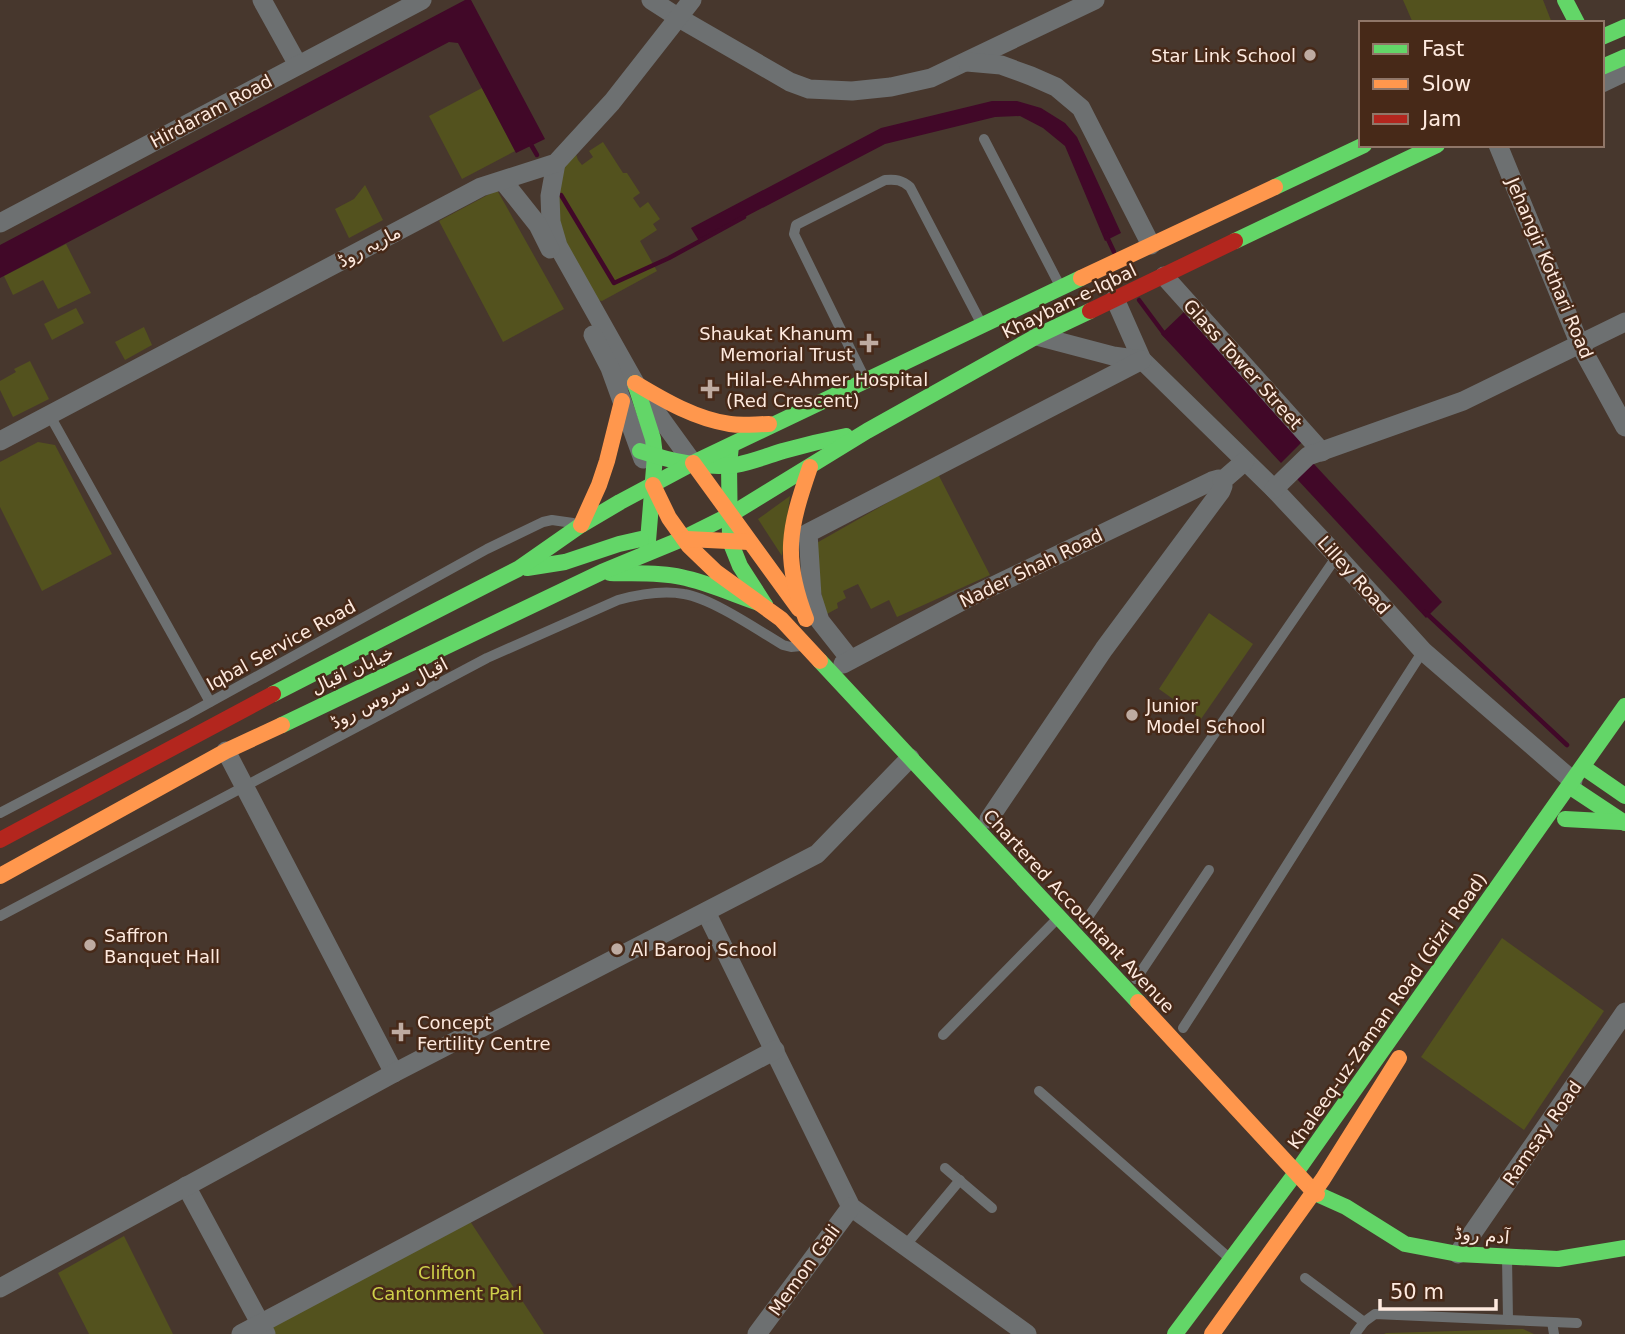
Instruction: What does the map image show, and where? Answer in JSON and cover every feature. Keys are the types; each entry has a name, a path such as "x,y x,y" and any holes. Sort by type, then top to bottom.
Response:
{"main road":[{"path":"1565,0 1576,21"},
{"path":"1604,36 1625,27"},
{"path":"1604,66 1625,57"},
{"name":"Khayban-e-Iqbal","path":"653,485 776,423 1360,147"},
{"name":"Khayban-e-Iqbal","path":"730,515 867,430 1037,336 1433,147"},
{"path":"635,383 682,410 730,424 776,423"},
{"path":"635,383 653,439 647,453 693,463 729,465 748,462 867,430"},
{"path":"581,525 607,461 622,401"},
{"path":"731,445 730,541 742,568 765,605"},
{"path":"693,463 842,666 943,770"},
{"path":"806,619 791,578 790,543 791,527 810,467"},
{"path":"653,485 666,516 682,539 707,565 765,605 805,645 842,666"},
{"path":"518,569 565,562 619,544 648,545 653,485"},
{"name":"خیابان اقبال","path":"0,840 224,719 518,569 581,525 653,485"},
{"name":"خیابان اقبال","path":"0,876 226,751 602,572 648,545 682,539 730,515"},
{"path":"682,539 750,542"},
{"path":"602,572 659,573 680,577 702,582 765,605"},
{"name":"Chartered Accountant Avenue","path":"842,666 910,758 1058,918 1300,1167"},
{"name":"Khaleeq-uz-Zaman Road (Gizri Road)","path":"1175,1334 1300,1167 1577,782 1625,706"},
{"name":"Khaleeq-uz-Zaman Road (Gizri Road)","path":"1601,772 1577,782 1561,825 1624,822"},
{"name":"Lilley Road","path":"1577,782 1601,772 1625,796"},
{"path":"1577,782 1624,822"},
{"name":"Chartered Accountant Avenue","path":"1015,847 1183,1028 1300,1167"},
{"name":"Khaleeq-uz-Zaman Road (Gizri Road)","path":"1212,1334 1318,1185 1406,1048"},
{"name":"آدم روڈ","path":"1300,1167 1346,1207 1405,1244 1458,1254 1558,1259 1624,1247"}],"street":[{"path":"262,0 298,65"},
{"name":"Hirdaram Road","path":"0,223 422,0"},
{"path":"651,0 790,82 809,89 852,91 891,87 931,78 1095,0"},
{"name":"ماریہ روڈ","path":"0,441 481,187 556,163 612,102 692,0"},
{"path":"966,62 1001,65 1031,76 1056,87 1081,107 1151,245"},
{"path":"1604,82 1625,72"},
{"name":"Jehangir Kothari Road","path":"1499,147 1580,345 1625,427"},
{"path":"538,225 540,196 556,163"},
{"path":"556,163 551,196 551,222 558,246 635,383 693,463"},
{"path":"503,181 538,225 610,368 622,401 647,453 653,485"},
{"name":"Glass Tower Street","path":"1164,276 1322,452"},
{"name":"Lilley Road","path":"1115,299 1142,360 1274,489 1423,651 1577,782"},
{"path":"1274,489 1308,456 1463,401 1625,322"},
{"path":"1037,336 1113,356 1142,360"},
{"path":"790,543 1142,360"},
{"path":"989,819 1104,649 1221,491 1222,481 1245,461"},
{"name":"Nader Shah Road","path":"842,666 964,600 1212,481 1222,481"},
{"path":"808,533 812,596 820,621 842,666"},
{"path":"226,751 394,1073"},
{"path":"0,1289 394,1073 817,854 910,758"},
{"path":"706,912 851,1207 1027,1334"},
{"name":"Ramsay Road","path":"1458,1254 1625,1012"},
{"path":"241,1334 263,1329 775,1050"},
{"path":"186,1186 263,1329"},
{"name":"Memon Gali","path":"757,1334 851,1207"}],"lane":[{"path":"984,139 1061,288"},
{"path":"866,381 794,234 794,229 796,225 885,180 904,181 910,187 982,325"},
{"path":"49,414 210,702"},
{"name":"Iqbal Service Road","path":"0,813 210,702 487,549 543,522 561,521 581,525"},
{"path":"1084,923 1337,556"},
{"name":"اقبال سروس روڈ","path":"0,916 487,659 618,600 661,592 687,594 717,607 783,645 805,645"},
{"path":"1183,1028 1423,651"},
{"path":"1136,979 1209,870"},
{"path":"943,1035 1058,918"},
{"path":"1039,1091 1231,1259"},
{"path":"945,1168 992,1208"},
{"path":"905,1245 960,1180"},
{"path":"1507,1256 1508,1320"},
{"path":"1305,1278 1364,1322"},
{"path":"1355,1334 1364,1322 1375,1314 1577,1323"},
{"path":"1552,1322 1554,1334"}],"green space":[{"path":"1403,0 1543,0 1551,21 1412,21"},
{"path":"482,88 515,151 462,179 429,116"},
{"path":"603,142 640,193 633,198 640,208 648,202 660,219 653,224 657,230 640,241 657,271 602,301 590,299 558,227 557,214 562,163 574,148 582,165 593,157 589,151"},
{"path":"365,185 383,220 349,238 335,209 354,199"},
{"path":"497,190 564,309 503,342 439,221"},
{"path":"66,244 91,293 58,309 43,280 13,295 4,276"},
{"path":"76,308 84,323 52,340 44,324"},
{"path":"144,327 152,345 125,360 115,342"},
{"path":"30,361 49,399 13,417 0,390 0,381 16,372 14,369"},
{"path":"38,442 55,445 112,554 42,591 0,507 0,462"},
{"path":"938,474 990,575 897,617 889,600 871,609 858,584 843,591 846,598 837,603 838,608 825,615 813,545"},
{"path":"790,496 782,556 758,519"},
{"path":"1209,613 1253,644 1201,719 1159,689"},
{"path":"1502,938 1604,1011 1524,1130 1421,1057"},
{"name":"Clifton Cantonment Parl","path":"466,1215 544,1334 266,1334 261,1324"},
{"path":"124,1236 173,1334 89,1334 58,1273"},
{"path":"1523,1329 1534,1334 1384,1334 1386,1333"}],"shaded area":[{"path":"465,0 471,0 545,139 516,153 458,43 449,42 0,278 0,245"},
{"path":"992,101 1017,101 1041,108 1065,123 1077,137 1121,233 1105,241 1065,146 1043,128 1020,116 995,117 885,144 699,241 691,228 881,128"},
{"path":"1186,310 1306,438 1281,463 1161,334"},
{"path":"1313,463 1442,602 1426,618 1296,478"}],"waterway":[{"path":"530,143 537,155"},
{"path":"561,195 614,283 669,258 744,217"},
{"path":"1106,235 1114,252"},
{"path":"1139,300 1165,335"},
{"path":"1425,612 1567,745"}],"traffic: fast":[{"path":"1565,0 1576,21"},
{"path":"1604,36 1625,27"},
{"path":"1604,66 1625,57"},
{"path":"1275,187 1360,147"},
{"path":"1235,241 1433,147"},
{"path":"273,694 518,569 581,525 693,463 1081,278"},
{"path":"282,725 602,572 682,539 730,515 867,431 1037,336 1090,311"},
{"path":"635,383 653,439 655,456 647,553"},
{"path":"640,451 687,463 724,466 742,464 846,436"},
{"path":"731,446 730,541 740,566 765,605"},
{"path":"527,568 565,562 641,539"},
{"path":"610,573 681,577 765,605"},
{"path":"820,661 1138,1002"},
{"path":"1175,1334 1295,1174 1625,706"},
{"path":"1583,767 1625,796"},
{"path":"1569,786 1625,823"},
{"path":"1565,819 1621,822"},
{"path":"1317,1194 1346,1207 1405,1244 1458,1254 1558,1259 1625,1248"}],"traffic: slow":[{"path":"1081,278 1275,187"},
{"path":"635,383 669,403 717,422 735,425 769,424"},
{"path":"581,525 607,461 622,401"},
{"path":"693,463 799,609"},
{"path":"806,619 794,578 791,543 797,508 810,467"},
{"path":"653,485 669,518 689,546 716,572 781,619 820,661"},
{"path":"687,539 749,542"},
{"path":"0,876 226,751 282,725"},
{"path":"1138,1002 1317,1194"},
{"path":"1212,1334 1323,1179 1399,1058"}],"traffic: jam":[{"path":"1090,311 1235,241"},
{"path":"0,840 273,694"}],"place":[{"name":"Star Link School","path":"1310,55"},
{"name":"Shaukat Khanum Memorial Trust","path":"869,343"},
{"name":"Hilal-e-Ahmer Hospital (Red Crescent)","path":"710,389"},
{"name":"Junior Model School","path":"1132,715"},
{"name":"Saffron Banquet Hall","path":"90,945"},
{"name":"Al Barooj School","path":"617,949"},
{"name":"Concept Fertility Centre","path":"401,1032"}]}
